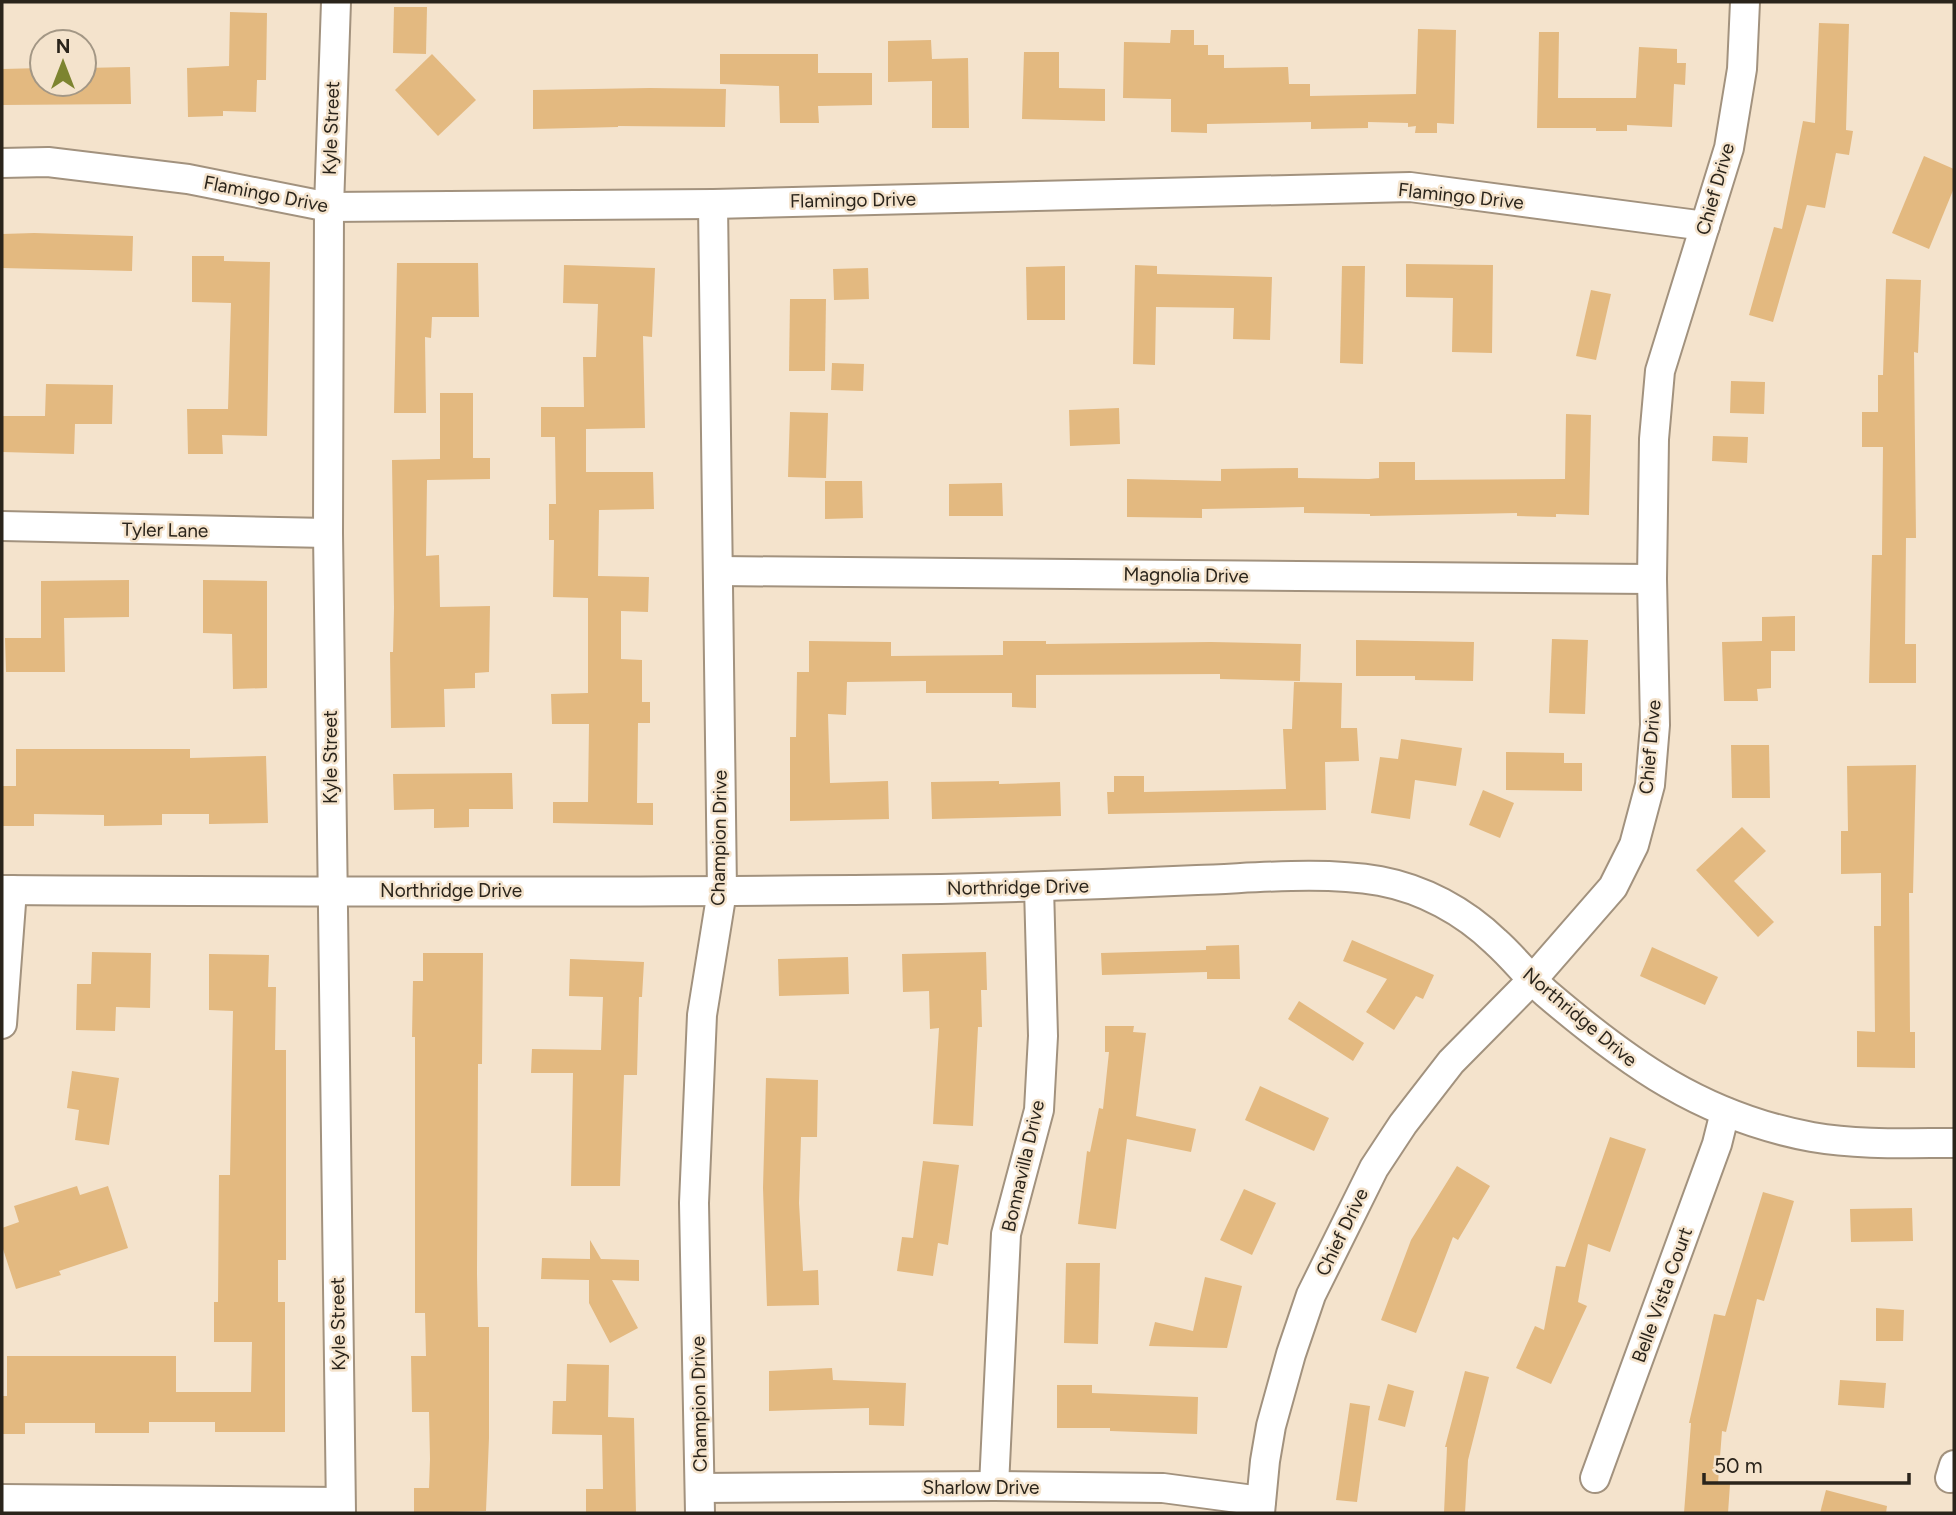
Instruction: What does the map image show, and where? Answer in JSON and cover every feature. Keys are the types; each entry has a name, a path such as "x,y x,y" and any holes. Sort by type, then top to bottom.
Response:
{"street":[{"name":"Kyle Street","path":"336,2 328,207 328,533 340,1508"},
{"name":"Chief Drive","path":"1261,1507 1271,1426 1311,1294 1374,1168 1403,1124 1451,1062 1532,980 1613,887 1634,845 1650,785 1655,725 1652,579 1654,439 1660,371 1729,148 1742,69 1745,2"},
{"name":"Flamingo Drive","path":"2,163 48,162 188,179 328,207 713,204 1409,187 1705,226"},
{"name":"Champion Drive","path":"700,1501 694,1203 702,1015 722,891 713,204"},
{"name":"Tyler Lane","path":"2,526 328,533"},
{"name":"Magnolia Drive","path":"719,571 1652,579"},
{"name":"Northridge Drive","path":"7,890 722,891 1039,887 1358,877 1394,884 1428,896 1460,913 1495,941 1532,980 1621,1055 1687,1096 1766,1126 1812,1137 1853,1142 1954,1143"},
{"name":"Bonnavilla Drive","path":"994,1486 1006,1234 1039,1110 1043,1035 1039,887"},
{"path":"2,1024 7,890"},
{"name":"Belle Vista Court","path":"1595,1478 1717,1144 1725,1112"},
{"name":"Sharlow Drive","path":"700,1501 994,1486 1163,1488 1261,1507"},
{"path":"2,1499 340,1508"}],"building":[{"path":"394,7 427,7 426,54 393,53"},
{"path":"230,12 267,13 266,80 257,80 256,112 223,111 223,116 188,117 187,68 229,66"},
{"path":"1819,23 1849,24 1846,130 1853,131 1849,155 1836,153 1825,208 1807,205 1773,322 1749,315 1774,227 1782,229 1803,121 1815,123"},
{"path":"1418,29 1456,30 1454,124 1437,123 1437,133 1415,133 1416,126 1408,127 1408,123 1368,122 1368,128 1311,129 1311,122 1207,124 1207,133 1171,132 1171,99 1123,98 1124,42 1170,43 1171,30 1194,30 1194,45 1208,45 1208,55 1224,55 1224,68 1288,67 1289,84 1310,84 1310,96 1416,94"},
{"path":"1539,32 1559,32 1558,98 1636,98 1639,47 1677,49 1677,63 1686,63 1685,85 1674,84 1672,127 1627,125 1627,131 1537,128"},
{"path":"931,40 932,59 968,58 969,128 932,128 932,81 888,82 888,41"},
{"path":"1024,52 1059,52 1059,88 1105,89 1105,121 1022,119"},
{"path":"432,54 476,100 438,136 395,90"},
{"path":"720,54 818,54 818,73 872,73 872,105 818,106 819,123 780,123 779,86 720,84"},
{"path":"130,67 131,104 2,105 2,69 28,68 28,98 98,98 98,68"},
{"path":"726,89 725,127 618,126 533,129 533,90"},
{"path":"1924,156 1954,169 1954,188 1929,249 1892,233"},
{"path":"2,234 133,236 132,271 2,268"},
{"path":"192,256 224,256 224,261 270,262 267,436 222,435 223,454 188,454 187,409 228,409 231,303 192,302"},
{"path":"397,263 478,263 479,317 432,317 431,338 425,337 426,413 394,413"},
{"path":"1406,264 1493,265 1492,353 1452,352 1453,298 1406,297"},
{"path":"564,265 655,268 652,337 643,336 645,428 586,429 586,472 653,472 654,509 599,510 598,576 649,577 648,612 621,611 621,659 642,660 642,702 650,702 650,723 638,723 637,803 653,803 653,825 553,823 553,802 588,802 589,724 552,724 551,694 588,693 588,598 553,597 554,540 549,540 549,504 556,504 555,437 541,437 541,407 584,407 583,357 596,357 598,304 563,303"},
{"path":"1135,265 1157,266 1157,274 1272,277 1270,340 1233,339 1234,308 1156,307 1155,365 1133,364"},
{"path":"1065,266 1065,320 1027,320 1026,267"},
{"path":"1342,266 1365,266 1363,364 1340,363"},
{"path":"868,268 869,299 834,300 833,269"},
{"path":"1886,279 1921,280 1918,353 1914,352 1916,538 1906,538 1905,644 1916,644 1916,683 1869,683 1872,555 1882,555 1883,447 1862,447 1862,412 1878,412 1878,375 1883,375"},
{"path":"1591,290 1611,294 1596,360 1576,356"},
{"path":"790,299 826,299 825,371 789,371"},
{"path":"832,363 864,364 863,391 831,390"},
{"path":"1731,381 1765,382 1764,414 1730,413"},
{"path":"46,384 113,385 112,424 75,424 74,454 2,452 2,416 45,416"},
{"path":"440,393 473,393 473,458 490,458 490,479 427,480 426,556 439,555 440,607 490,606 489,672 475,673 475,688 444,689 445,727 391,728 390,652 393,652 394,608 392,460 440,459"},
{"path":"1119,408 1120,444 1070,446 1069,410"},
{"path":"790,412 828,413 826,478 788,477"},
{"path":"1566,414 1591,415 1589,515 1517,516 1517,513 1370,516 1304,513 1304,507 1202,509 1202,518 1127,517 1127,479 1221,481 1221,469 1298,468 1298,478 1369,479 1379,478 1379,462 1415,462 1415,480 1565,479"},
{"path":"1713,436 1748,437 1747,463 1712,461"},
{"path":"825,481 862,481 863,518 825,519"},
{"path":"1002,483 1003,516 949,516 949,484"},
{"path":"129,580 129,617 64,618 65,672 6,672 5,638 41,638 41,581"},
{"path":"203,580 267,581 267,688 233,689 232,634 203,633"},
{"path":"1795,616 1795,651 1771,651 1771,688 1757,689 1758,701 1724,701 1722,642 1762,641 1762,617"},
{"path":"1552,639 1588,640 1585,714 1549,713"},
{"path":"1356,640 1474,642 1473,681 1415,680 1415,676 1356,676"},
{"path":"809,641 891,642 891,656 1003,655 1003,641 1046,641 1046,644 1301,644 1300,681 1220,679 1220,674 1036,675 1036,708 1012,707 1012,693 926,693 926,681 847,682 846,715 828,714 830,783 888,781 889,819 790,821 790,737 796,737 797,672 809,672"},
{"path":"1294,682 1342,683 1341,728 1357,728 1359,761 1325,762 1326,810 1108,814 1107,792 1114,792 1114,776 1144,776 1144,792 1286,789 1283,729 1292,729"},
{"path":"1401,739 1462,748 1456,786 1415,780 1410,819 1371,813 1380,757 1398,759"},
{"path":"1731,745 1769,745 1770,798 1732,798"},
{"path":"16,749 190,749 190,758 266,756 268,823 209,824 209,814 162,814 162,825 104,826 104,815 34,814 34,826 2,826 2,786 16,786"},
{"path":"1506,752 1564,753 1564,763 1582,763 1582,791 1506,790"},
{"path":"1916,765 1913,893 1909,893 1910,1032 1915,1032 1915,1068 1857,1067 1857,1031 1875,1032 1874,926 1881,926 1881,873 1841,874 1841,831 1848,831 1847,766"},
{"path":"512,773 513,809 469,809 469,827 434,828 434,809 394,810 393,774"},
{"path":"999,781 999,784 1060,782 1061,816 932,819 931,782"},
{"path":"1483,790 1514,803 1500,838 1469,825"},
{"path":"1742,827 1766,851 1734,881 1774,922 1758,937 1696,870"},
{"path":"1352,940 1434,975 1423,999 1416,996 1394,1030 1366,1012 1387,979 1343,961"},
{"path":"1239,945 1240,979 1207,979 1207,972 1102,975 1101,953 1206,950 1206,946"},
{"path":"1652,947 1718,977 1705,1005 1640,976"},
{"path":"92,952 151,953 150,1008 116,1007 115,1031 76,1030 77,984 91,984"},
{"path":"986,952 987,990 981,990 982,1027 978,1027 973,1126 933,1124 939,1028 930,1029 929,991 903,992 902,954"},
{"path":"423,953 483,953 482,1064 478,1064 477,1274 478,1327 489,1327 486,1511 414,1513 414,1488 429,1488 430,1459 429,1412 412,1412 411,1356 426,1356 425,1313 415,1313 415,1037 412,1037 413,981 423,981"},
{"path":"209,954 269,955 268,987 276,987 275,1050 286,1050 286,1260 278,1260 278,1302 285,1302 285,1432 215,1432 215,1422 149,1422 149,1433 95,1433 95,1423 25,1423 25,1434 2,1434 2,1396 7,1396 7,1356 176,1356 176,1392 251,1392 252,1342 214,1342 214,1302 218,1302 219,1175 230,1175 233,1011 209,1010"},
{"path":"848,957 849,994 779,996 778,959"},
{"path":"570,959 644,962 642,997 639,997 637,1075 624,1075 620,1186 571,1186 573,1073 531,1073 532,1049 601,1050 603,997 569,996"},
{"path":"1299,1001 1364,1043 1353,1061 1288,1019"},
{"path":"1105,1026 1134,1026 1133,1032 1146,1033 1136,1116 1196,1129 1191,1152 1127,1139 1116,1229 1078,1224 1087,1151 1090,1152 1099,1108 1103,1109 1109,1052 1105,1052"},
{"path":"72,1071 119,1078 109,1145 75,1140 79,1110 67,1108"},
{"path":"766,1078 818,1080 817,1137 801,1137 799,1203 803,1271 818,1270 819,1305 767,1306 763,1188"},
{"path":"1260,1086 1329,1118 1314,1151 1245,1120"},
{"path":"1610,1137 1646,1149 1610,1252 1588,1244 1578,1302 1587,1306 1551,1384 1516,1368 1535,1326 1544,1330 1556,1266 1565,1267"},
{"path":"923,1161 959,1165 948,1245 938,1243 933,1276 897,1271 902,1237 913,1238"},
{"path":"1457,1166 1490,1186 1458,1240 1453,1237 1416,1333 1381,1320 1411,1240"},
{"path":"77,1186 80,1195 108,1186 128,1248 59,1271 61,1275 16,1289 2,1246 2,1228 19,1222 14,1206"},
{"path":"1244,1189 1276,1203 1252,1255 1220,1240"},
{"path":"1763,1192 1794,1201 1764,1301 1757,1299 1726,1432 1722,1431 1718,1483 1730,1484 1728,1513 1684,1513 1689,1423 1714,1314 1725,1316"},
{"path":"1912,1208 1913,1241 1851,1242 1850,1209"},
{"path":"590,1240 601,1259 639,1260 639,1281 612,1280 638,1328 610,1343 589,1303 589,1280 541,1279 542,1258 590,1259"},
{"path":"1066,1263 1100,1263 1098,1344 1064,1343"},
{"path":"1205,1277 1242,1286 1227,1348 1149,1346 1155,1322 1193,1331"},
{"path":"1876,1308 1904,1310 1903,1341 1876,1341"},
{"path":"567,1364 609,1365 608,1417 634,1418 636,1513 586,1513 586,1489 603,1489 602,1435 552,1434 553,1401 566,1401"},
{"path":"832,1368 833,1380 906,1383 904,1426 869,1425 869,1408 769,1411 769,1371"},
{"path":"1465,1371 1489,1377 1468,1460 1465,1513 1444,1513 1445,1447"},
{"path":"1840,1380 1886,1383 1884,1408 1838,1405"},
{"path":"1388,1384 1414,1391 1405,1427 1378,1420"},
{"path":"1057,1385 1092,1385 1092,1393 1198,1397 1197,1434 1110,1431 1110,1428 1057,1428"},
{"path":"1350,1403 1370,1406 1357,1502 1336,1500"},
{"path":"1826,1490 1887,1506 1886,1513 1820,1513"}]}
